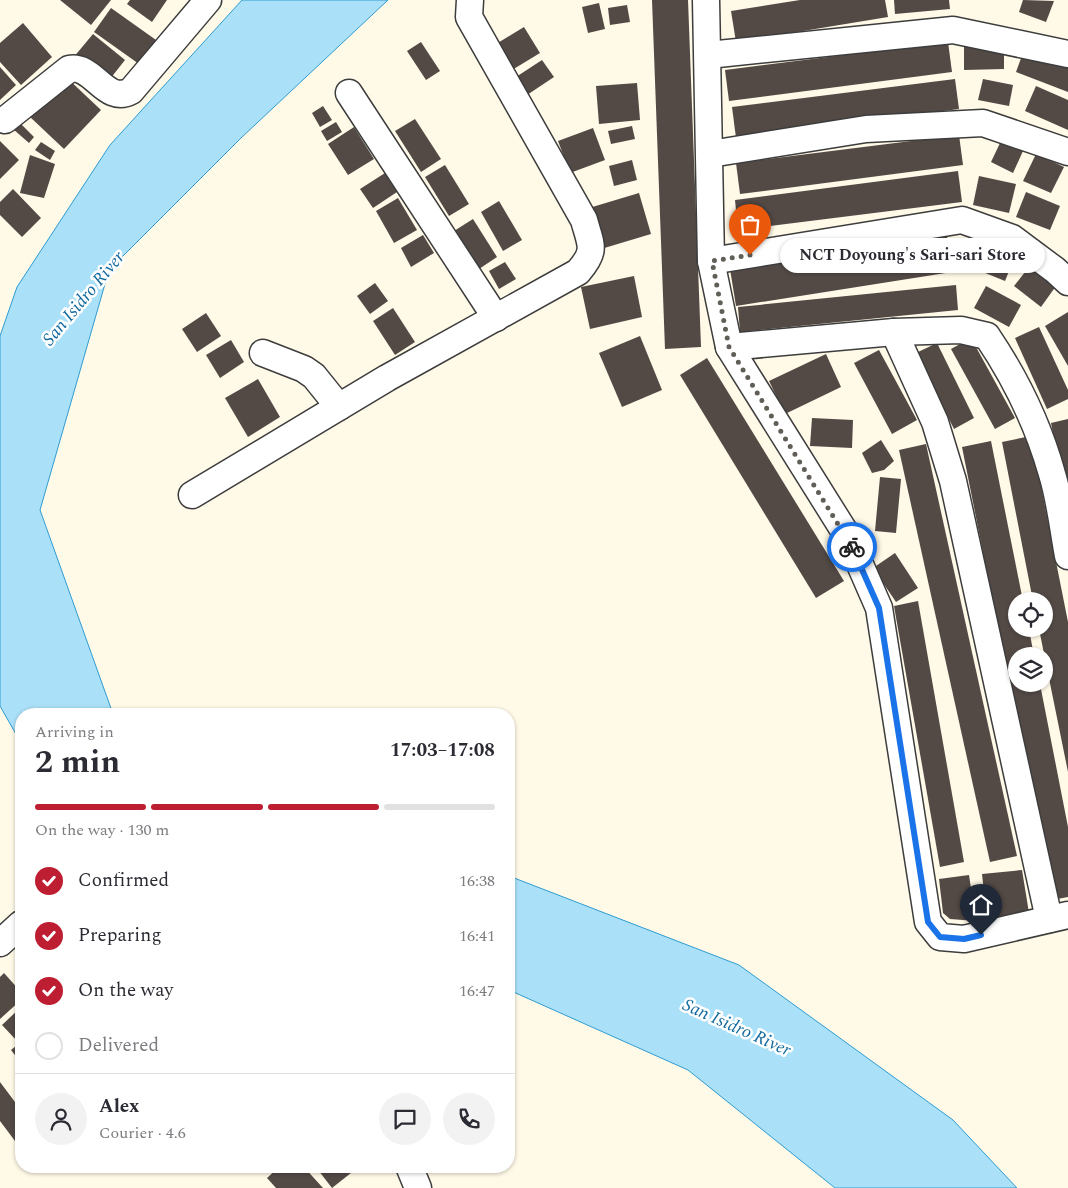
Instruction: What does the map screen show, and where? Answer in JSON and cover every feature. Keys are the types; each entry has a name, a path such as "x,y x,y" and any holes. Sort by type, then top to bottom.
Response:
{"street":[{"path":"5,120 69,69 80,69 113,94 120,95 131,91 208,0"},
{"path":"192,495 339,407 578,272 590,258 591,247 584,220 469,17 470,0"},
{"path":"706,0 712,261 729,347 848,537 879,608 928,922 940,937 964,939 1058,917 953,481 935,422 894,332"},
{"path":"708,55 953,30 1068,54"},
{"path":"349,93 496,318"},
{"path":"710,154 866,129 983,123 1068,152"},
{"path":"712,261 962,220 1012,238 1068,282"},
{"path":"729,347 894,332 961,330 987,336 1010,370 1030,411 1053,475 1068,556"},
{"path":"263,353 304,369 314,376 339,407"},
{"path":"0,943 15,929"},
{"path":"412,1173 418,1188"}],"water":[{"name":"San Isidro River","path":"242,0 388,0 241,138 109,270 40,510 111,708 15,708 15,732 0,706 0,336 17,287 110,145"},
{"name":"San Isidro River","path":"515,878 739,965 953,1120 1017,1188 835,1188 688,1070 515,993"}],"building":[{"path":"60,0 111,0 91,25"},
{"path":"130,0 167,0 152,22 127,4"},
{"path":"652,0 688,0 701,347 665,349"},
{"path":"800,0 885,0 888,17 736,42 731,11"},
{"path":"894,0 949,0 950,9 895,14"},
{"path":"1023,0 1054,1 1046,22 1019,12"},
{"path":"599,3 605,29 588,33 582,7"},
{"path":"627,5 630,22 610,25 608,8"},
{"path":"111,8 156,40 139,64 94,32"},
{"path":"23,23 52,57 21,85 0,62 0,43"},
{"path":"524,27 540,53 512,70 496,44"},
{"path":"93,34 125,60 106,84 73,58"},
{"path":"421,42 440,71 426,80 407,51"},
{"path":"948,42 952,72 729,101 725,70"},
{"path":"964,46 1004,46 1004,69 964,70"},
{"path":"1024,50 1068,67 1068,92 1016,72"},
{"path":"542,60 554,77 527,95 516,77"},
{"path":"0,67 16,85 0,100"},
{"path":"66,77 101,110 64,149 29,116"},
{"path":"955,79 959,109 736,138 732,107"},
{"path":"983,79 1013,85 1009,106 978,100"},
{"path":"637,83 640,120 599,124 596,86"},
{"path":"1036,86 1068,100 1068,130 1025,111"},
{"path":"323,106 332,120 320,127 312,113"},
{"path":"415,119 441,159 421,172 395,131"},
{"path":"19,122 34,137 29,143 13,129"},
{"path":"336,122 342,132 327,141 321,131"},
{"path":"632,126 635,139 611,144 608,131"},
{"path":"354,127 374,159 348,175 328,144"},
{"path":"593,128 605,160 570,173 558,141"},
{"path":"959,135 963,165 740,194 736,163"},
{"path":"0,141 19,160 0,179"},
{"path":"1001,141 1023,151 1013,173 991,162"},
{"path":"41,142 55,151 50,160 35,150"},
{"path":"1036,154 1064,167 1051,193 1023,181"},
{"path":"30,155 55,164 44,198 20,193"},
{"path":"632,160 637,180 614,186 609,166"},
{"path":"445,165 469,204 449,216 425,177"},
{"path":"958,171 962,202 738,230 735,200"},
{"path":"385,173 397,192 373,208 360,189"},
{"path":"979,176 1016,184 1009,213 973,205"},
{"path":"13,189 41,218 22,237 0,215 0,202"},
{"path":"1026,192 1060,206 1050,230 1016,217"},
{"path":"639,193 651,234 601,249 589,208"},
{"path":"398,198 417,230 394,243 376,211"},
{"path":"499,201 522,240 503,251 481,212"},
{"path":"473,219 497,257 479,269 454,231"},
{"path":"423,235 434,253 411,267 401,248"},
{"path":"947,236 952,272 736,306 730,269"},
{"path":"974,237 1016,254 1005,281 963,264"},
{"path":"505,262 516,279 499,289 489,271"},
{"path":"1029,267 1056,286 1041,307 1014,286"},
{"path":"634,276 642,317 590,329 581,287"},
{"path":"375,283 388,301 370,314 357,296"},
{"path":"956,285 958,310 740,332 738,307"},
{"path":"986,286 1021,305 1009,327 974,308"},
{"path":"393,308 415,342 395,355 373,321"},
{"path":"1068,312 1068,366 1045,326"},
{"path":"206,313 221,336 197,352 182,329"},
{"path":"1039,327 1068,390 1068,399 1047,409 1015,338"},
{"path":"640,336 662,390 622,407 599,353"},
{"path":"971,338 1015,418 995,429 951,349"},
{"path":"231,340 244,362 220,378 206,355"},
{"path":"937,343 974,418 954,429 916,353"},
{"path":"879,350 917,420 892,434 854,363"},
{"path":"826,354 841,387 785,414 769,381"},
{"path":"707,358 844,581 816,598 680,375"},
{"path":"258,379 280,417 248,437 225,398"},
{"path":"812,418 853,420 852,448 810,446"},
{"path":"1068,419 1068,503 1067,503 1051,423"},
{"path":"1031,436 1068,622 1068,772 1052,692 1053,647 1043,647 1041,637 1053,637 1053,592 1031,592 1002,442"},
{"path":"881,440 894,461 884,470 872,473 862,453"},
{"path":"991,441 1021,592 1008,592 1008,637 1030,637 1032,647 1008,647 1008,679 962,447"},
{"path":"926,444 1017,856 990,862 899,450"},
{"path":"880,477 901,479 896,533 875,531"},
{"path":"895,553 918,588 896,602 873,568"},
{"path":"918,601 964,862 940,867 894,606"},
{"path":"1011,692 1042,692 1068,827 1068,897 1052,900"},
{"path":"1022,870 1029,913 987,920 982,874"},
{"path":"969,875 976,921 950,919 943,913 939,879"},
{"path":"4,973 15,985 15,1005 0,1019 0,977"},
{"path":"15,1013 15,1039 2,1025"},
{"path":"15,1047 15,1055 11,1050"},
{"path":"0,1082 15,1102 15,1141 0,1121"},
{"path":"272,1173 309,1173 323,1188 276,1188 267,1178"},
{"path":"320,1173 351,1173 332,1188"}],"way so far":[{"path":"750,255 712,261 729,347 848,537 852,547"}],"place":[{"name":"NCT Doyoung's Sari-sari Store","path":"750,255"}],"route":[{"path":"852,547 879,608 928,922 940,937 964,939 981,935"}]}
